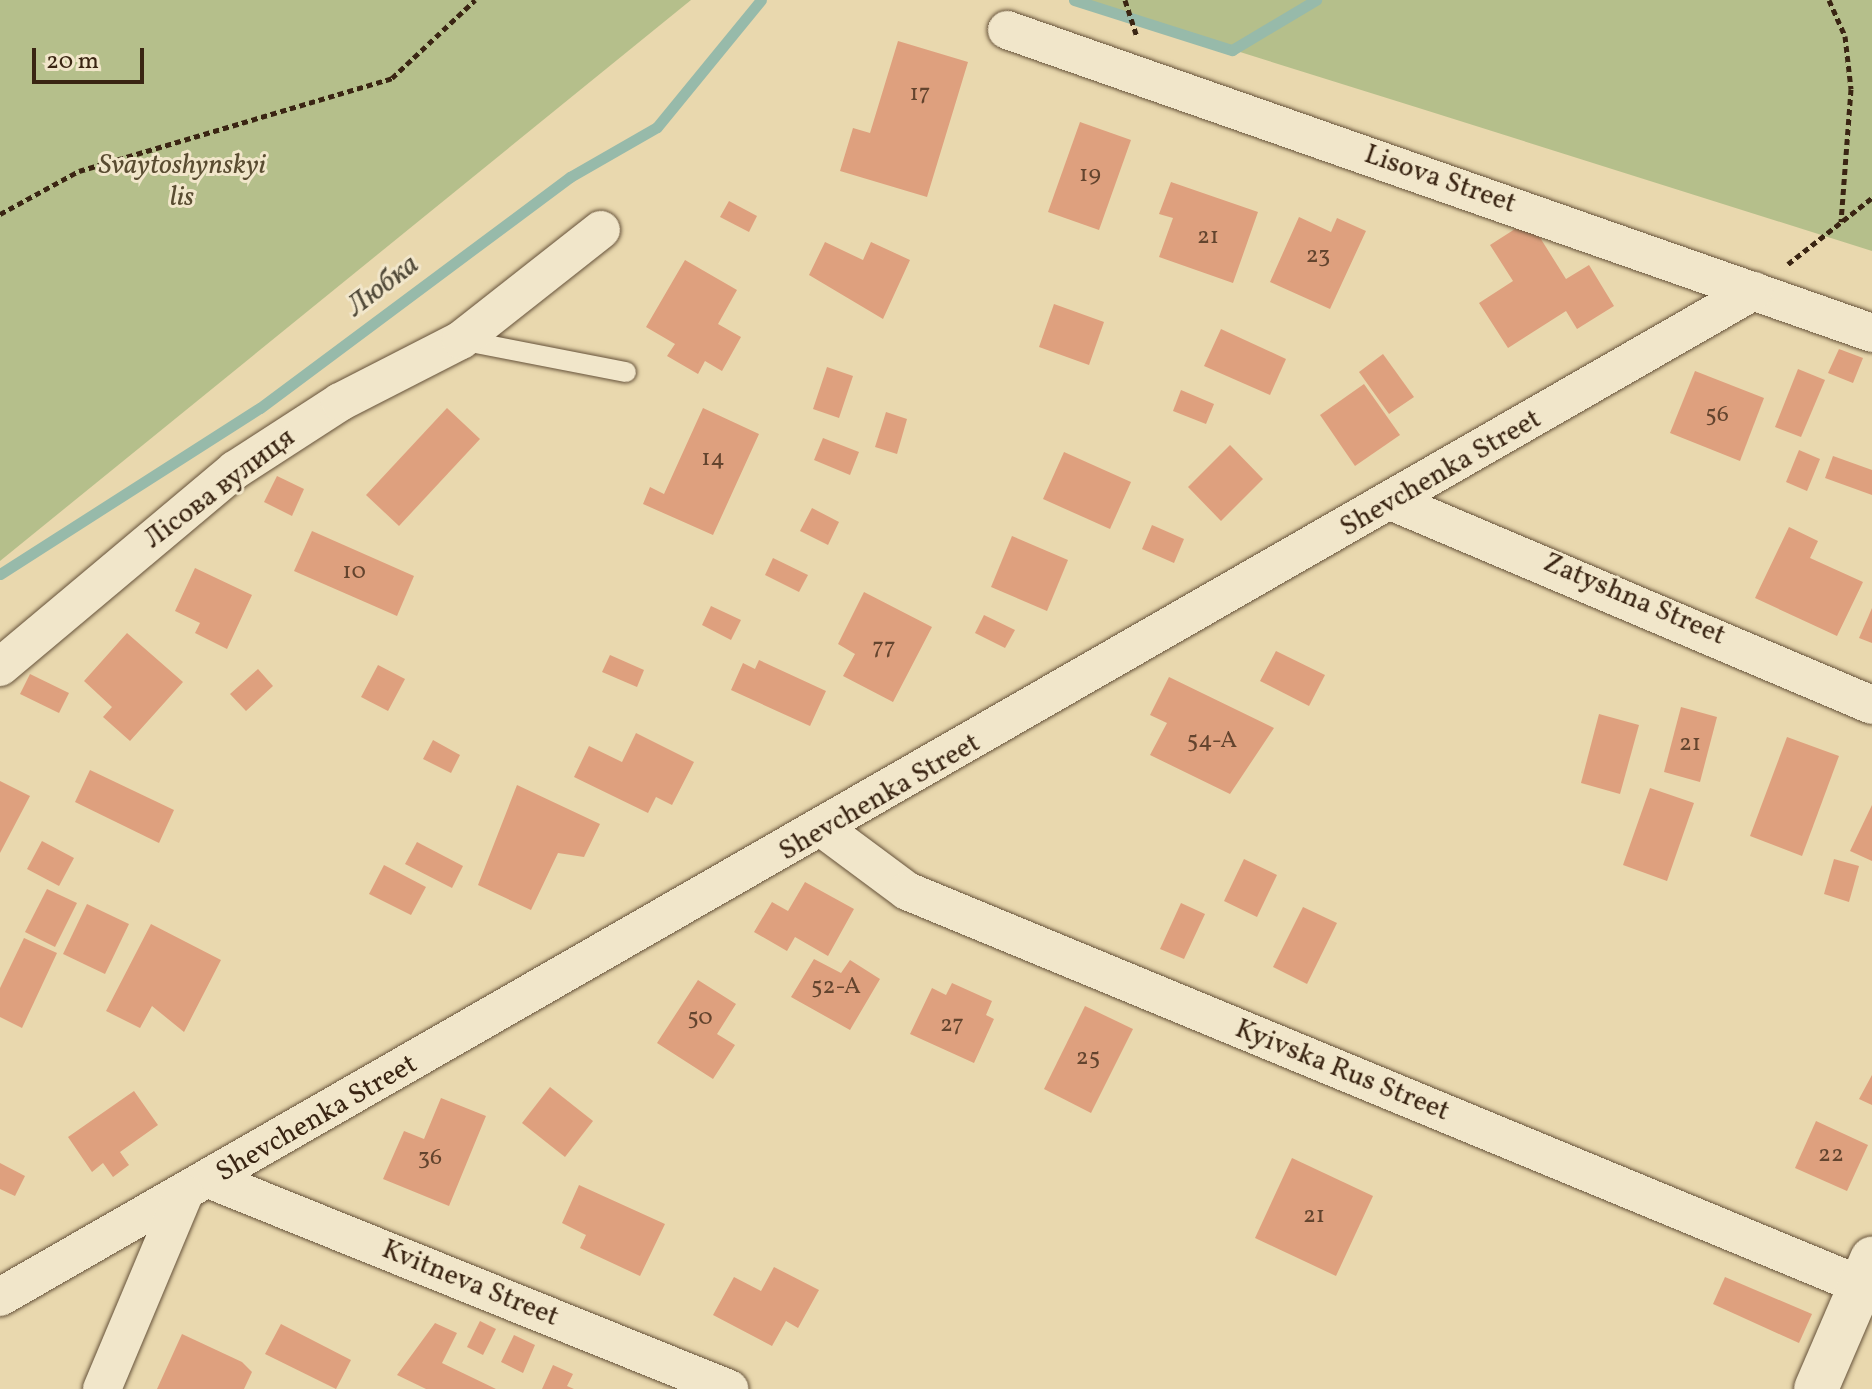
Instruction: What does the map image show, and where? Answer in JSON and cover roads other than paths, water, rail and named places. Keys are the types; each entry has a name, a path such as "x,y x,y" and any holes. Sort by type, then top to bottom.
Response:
{"street":[{"name":"Lisova Street","path":"1007,30 1872,333"},
{"name":"Лісова вулиця","path":"0,667 235,470 340,402 461,340 601,230"},
{"name":"Shevchenka Street","path":"0,1297 825,830 1754,291"},
{"name":"Zatyshna Street","path":"1393,502 1872,705"},
{"name":"Kyivska Rus Street","path":"825,830 907,891 1868,1278"},
{"path":"102,1389 197,1187"},
{"name":"Kvitneva Street","path":"197,1187 729,1389"},
{"path":"1816,1389 1868,1278"}],"lane":[{"path":"461,340 626,372"}],"waterway":[{"name":"Любка","path":"0,574 260,408 570,177 657,127 761,0"},
{"name":"Любка","path":"1074,0 1232,50 1316,0"}],"park label":[{"name":"Svaytoshynskyi lis","path":"182,182"}]}
